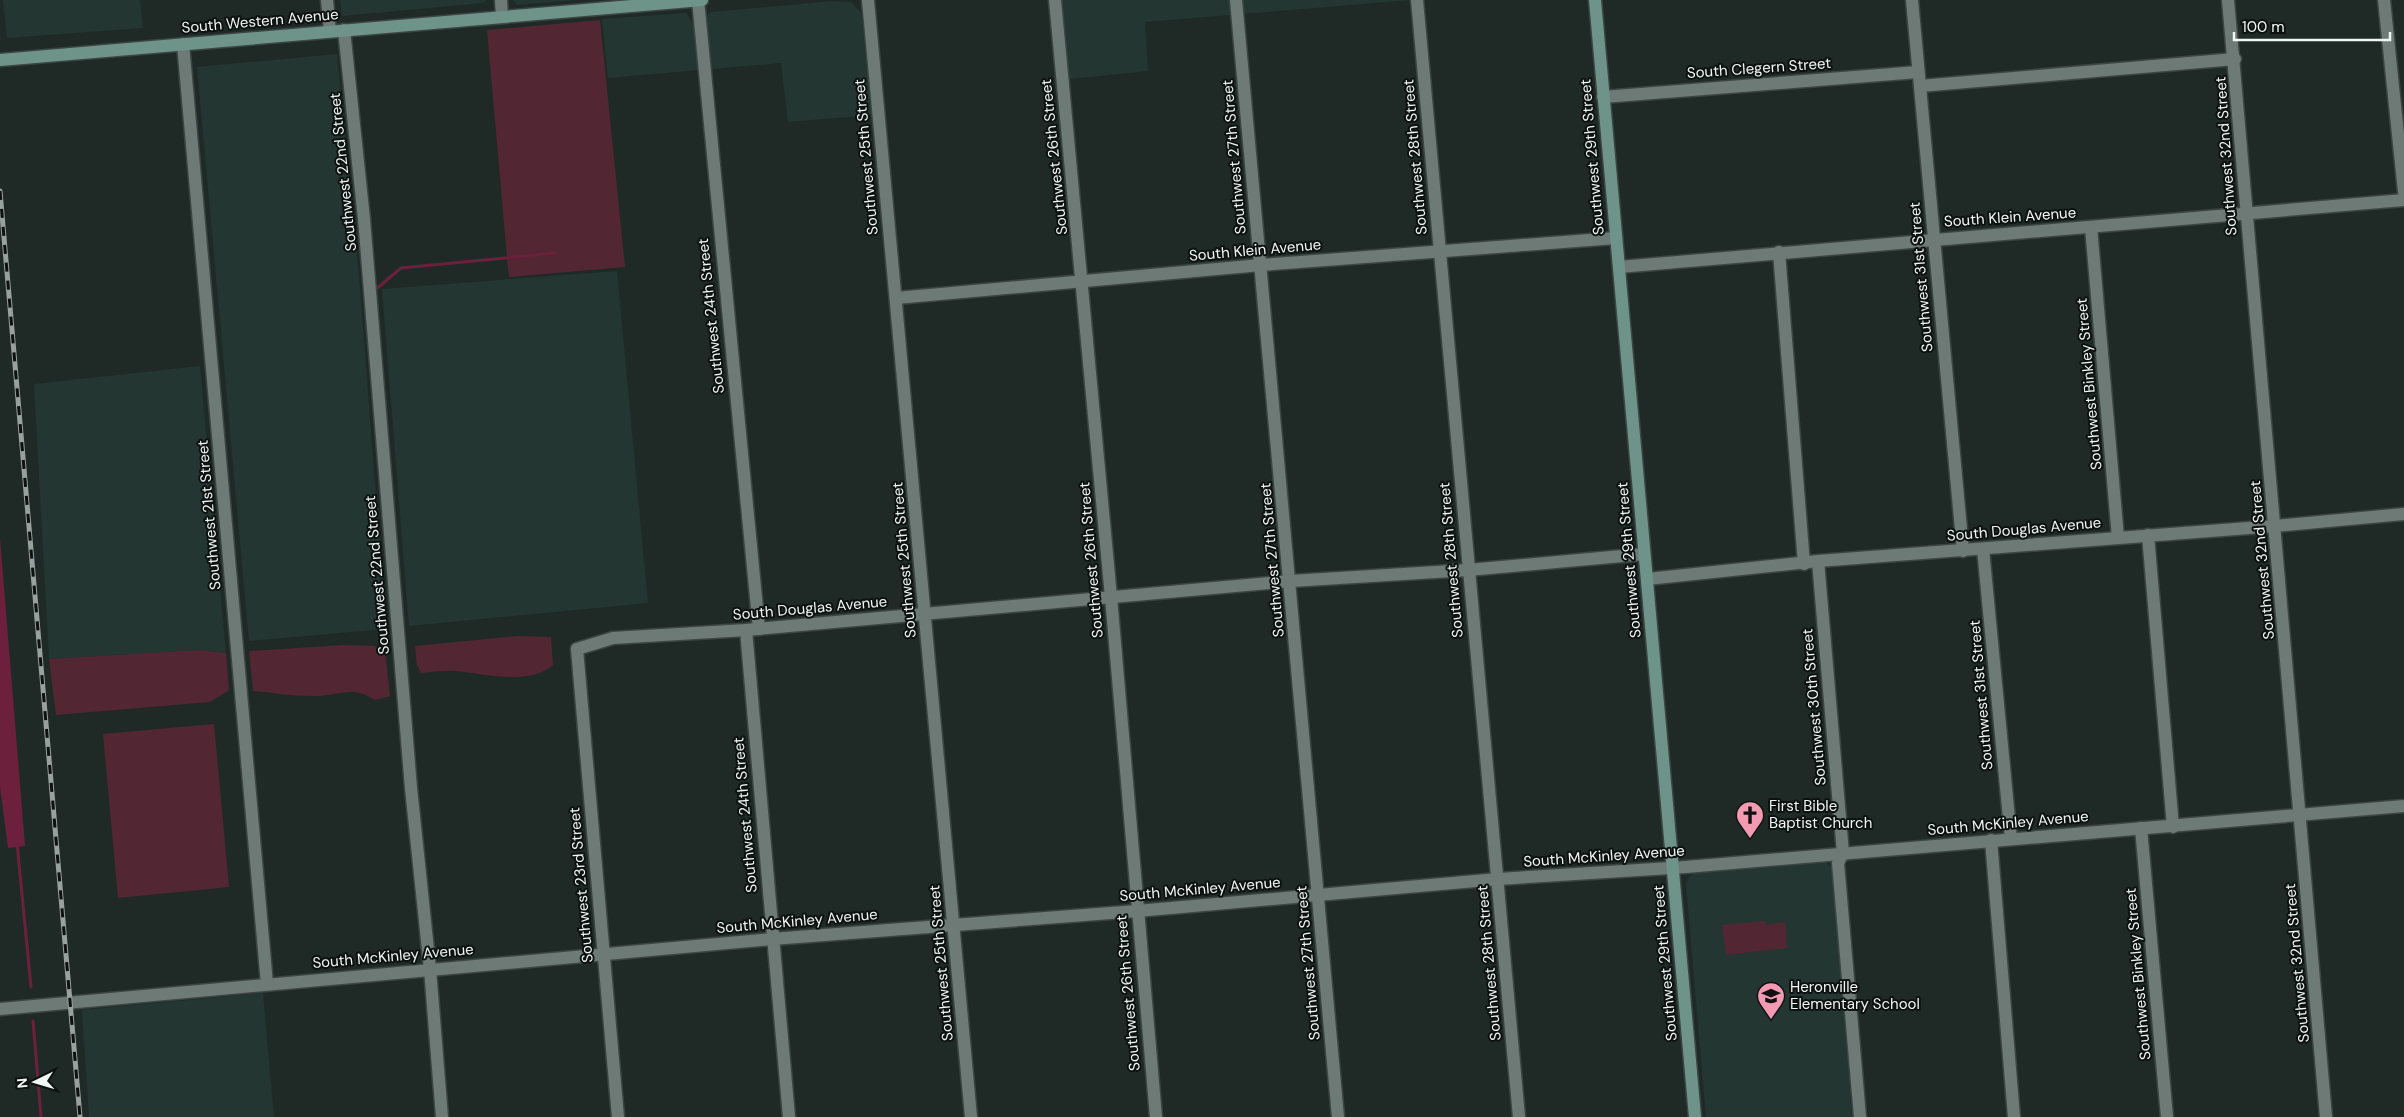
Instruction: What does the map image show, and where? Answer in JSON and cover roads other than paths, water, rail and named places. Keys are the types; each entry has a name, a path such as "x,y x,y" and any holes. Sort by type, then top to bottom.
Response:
{"main road":[{"name":"South Western Avenue","path":"0,60 700,0"},
{"name":"Southwest 29th Street","path":"1595,0 1695,1117"}],"street":[{"path":"327,0 330,31"},
{"path":"501,0 502,17"},
{"name":"Southwest 24th Street","path":"700,0 752,630 772,938 789,1117"},
{"name":"Southwest 25th Street","path":"868,0 971,1117"},
{"name":"Southwest 26th Street","path":"1055,0 1111,598 1156,1117"},
{"name":"Southwest 27th Street","path":"1236,0 1291,581 1338,1117"},
{"name":"Southwest 28th Street","path":"1417,0 1468,570 1498,879 1518,1117"},
{"name":"Southwest 31st Street","path":"1912,0 1963,551"},
{"name":"Southwest 32nd Street","path":"2228,0 2326,1117"},
{"path":"2384,0 2404,192"},
{"name":"Southwest 22nd Street","path":"344,30 364,219 411,788 430,969 442,1117"},
{"name":"Southwest 21st Street","path":"183,44 267,984"},
{"path":"1920,86 2234,59"},
{"name":"South Clegern Street","path":"1603,97 1918,72"},
{"name":"South Klein Avenue","path":"1619,267 2404,200"},
{"name":"Southwest Binkley Street","path":"2091,227 2118,538"},
{"name":"South Klein Avenue","path":"896,298 1260,265 1616,238"},
{"path":"1779,252 1804,564"},
{"name":"South Douglas Avenue","path":"1646,579 1804,564 1818,561 2275,526 2404,514"},
{"path":"2148,535 2173,827"},
{"name":"Southwest 31st Street","path":"1983,549 2011,838"},
{"name":"South Douglas Avenue","path":"577,649 613,638 752,630 1291,581 1468,570 1644,554"},
{"name":"Southwest 30th Street","path":"1818,561 1843,853 1838,863 1860,1117"},
{"name":"Southwest 23rd Street","path":"577,649 577,672 618,1117"},
{"name":"South McKinley Avenue","path":"6,1009 772,938 1137,911 1498,879 1673,868 2404,806"},
{"name":"Southwest Binkley Street","path":"2141,828 2167,1117"},
{"path":"1991,840 2014,1117"}],"waterway":[{"path":"376,289 401,268 555,253"},
{"path":"17,843 31,987"},
{"path":"33,1021 41,1117"}],"railway":[{"path":"0,191 80,1117"}],"place":[{"name":"First Bible Baptist Church","path":"1750,839"},
{"name":"Heronville Elementary School","path":"1771,1020"}]}
